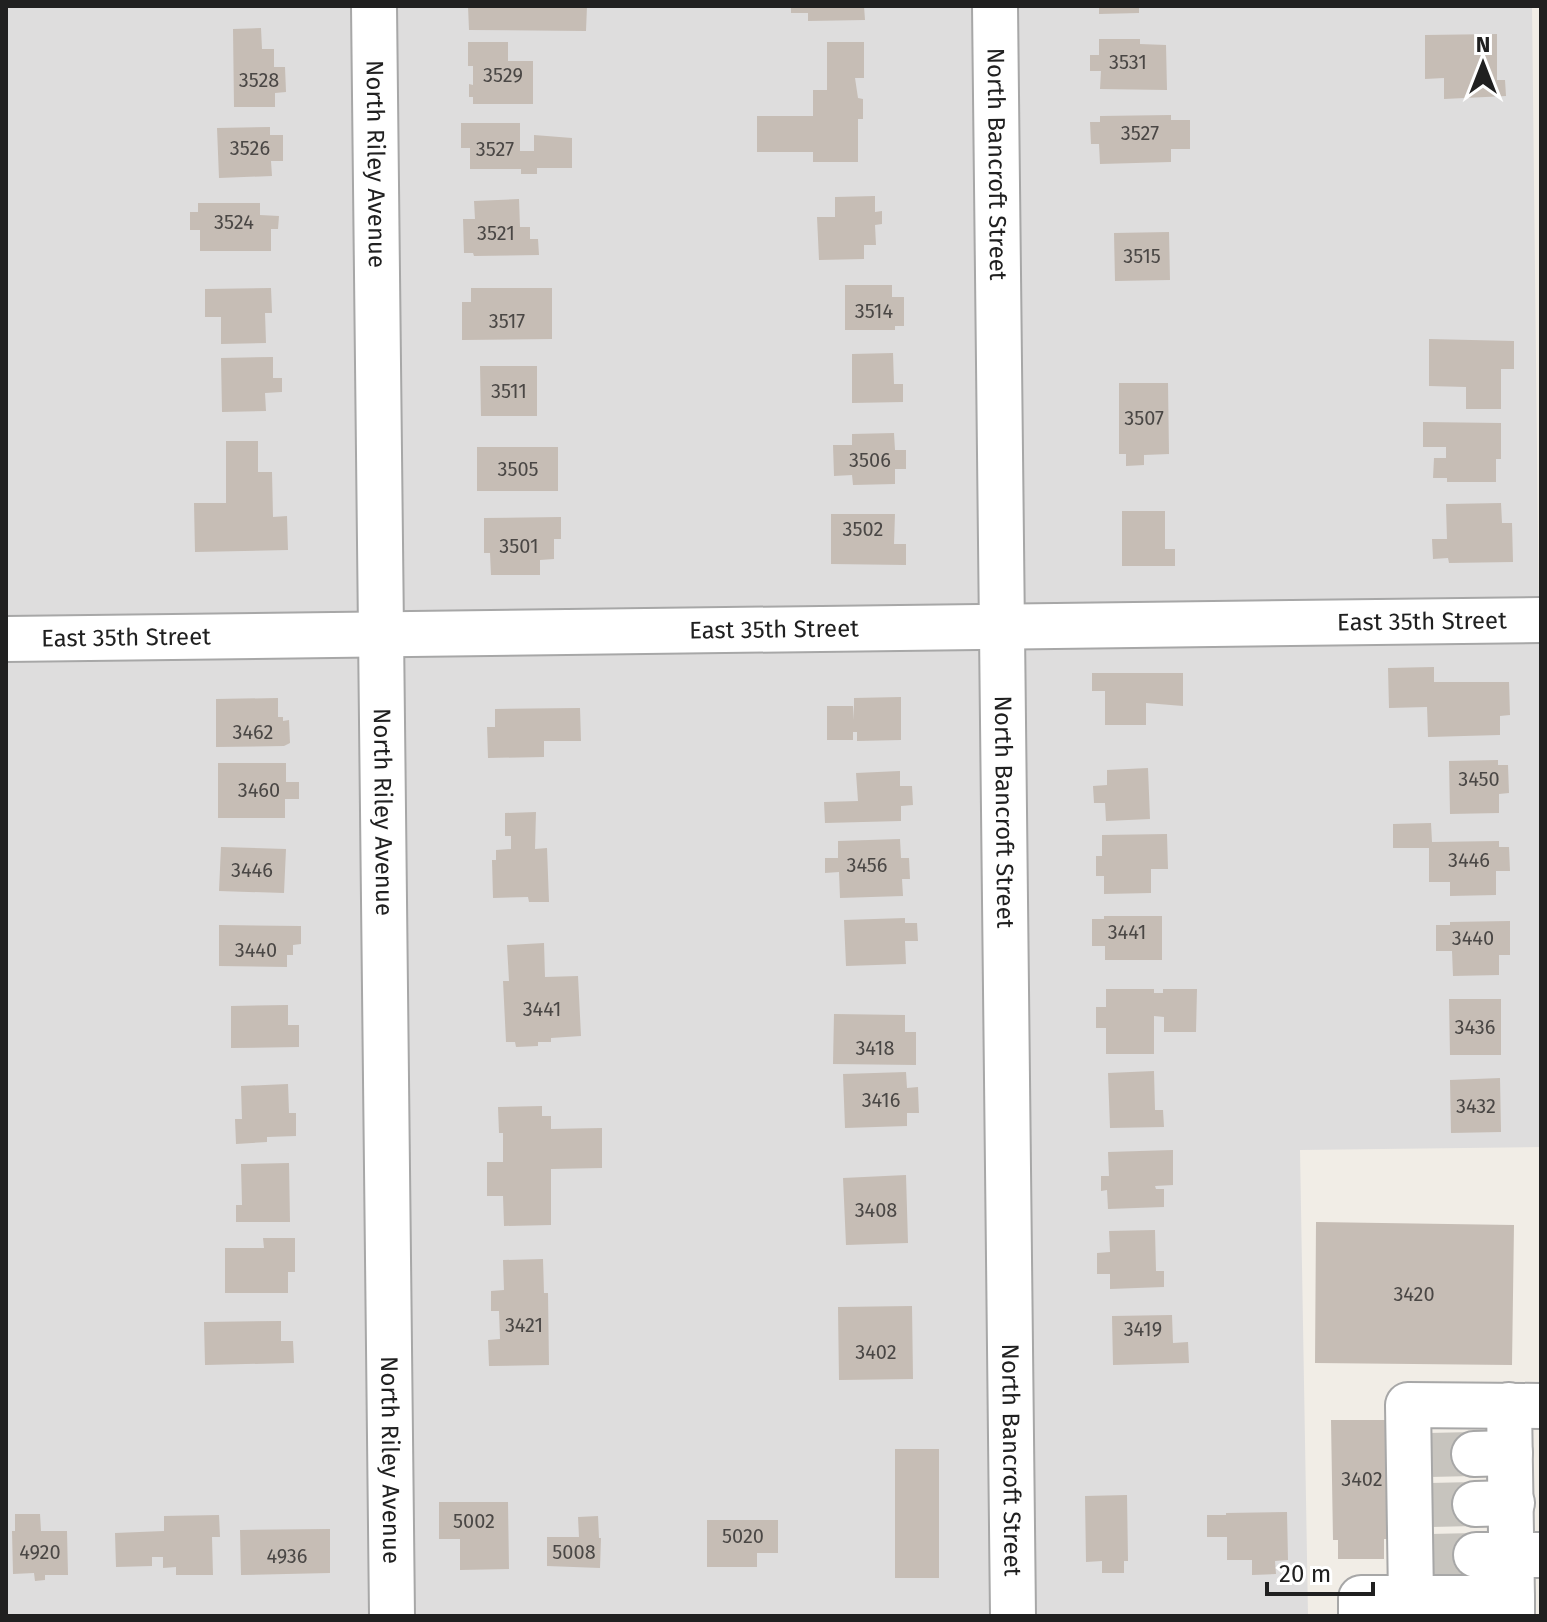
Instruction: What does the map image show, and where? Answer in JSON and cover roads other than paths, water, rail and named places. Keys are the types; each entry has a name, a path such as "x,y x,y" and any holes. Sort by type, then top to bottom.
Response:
{"street":[{"name":"North Riley Avenue","path":"374,6 392,1616"},
{"name":"North Bancroft Street","path":"995,6 1013,1616"},
{"name":"East 35th Street","path":"6,639 1541,620"},
{"path":"1417,1570 1419,1456 1408,1405 1525,1406"},
{"path":"1361,1616 1361,1598 1417,1570 1512,1607 1510,1555 1493,1503 1492,1453 1525,1406"}],"tunnel":[{"path":"1429,1455 1474,1454"},
{"path":"1430,1505 1475,1504"},
{"path":"1431,1556 1476,1555"}]}
